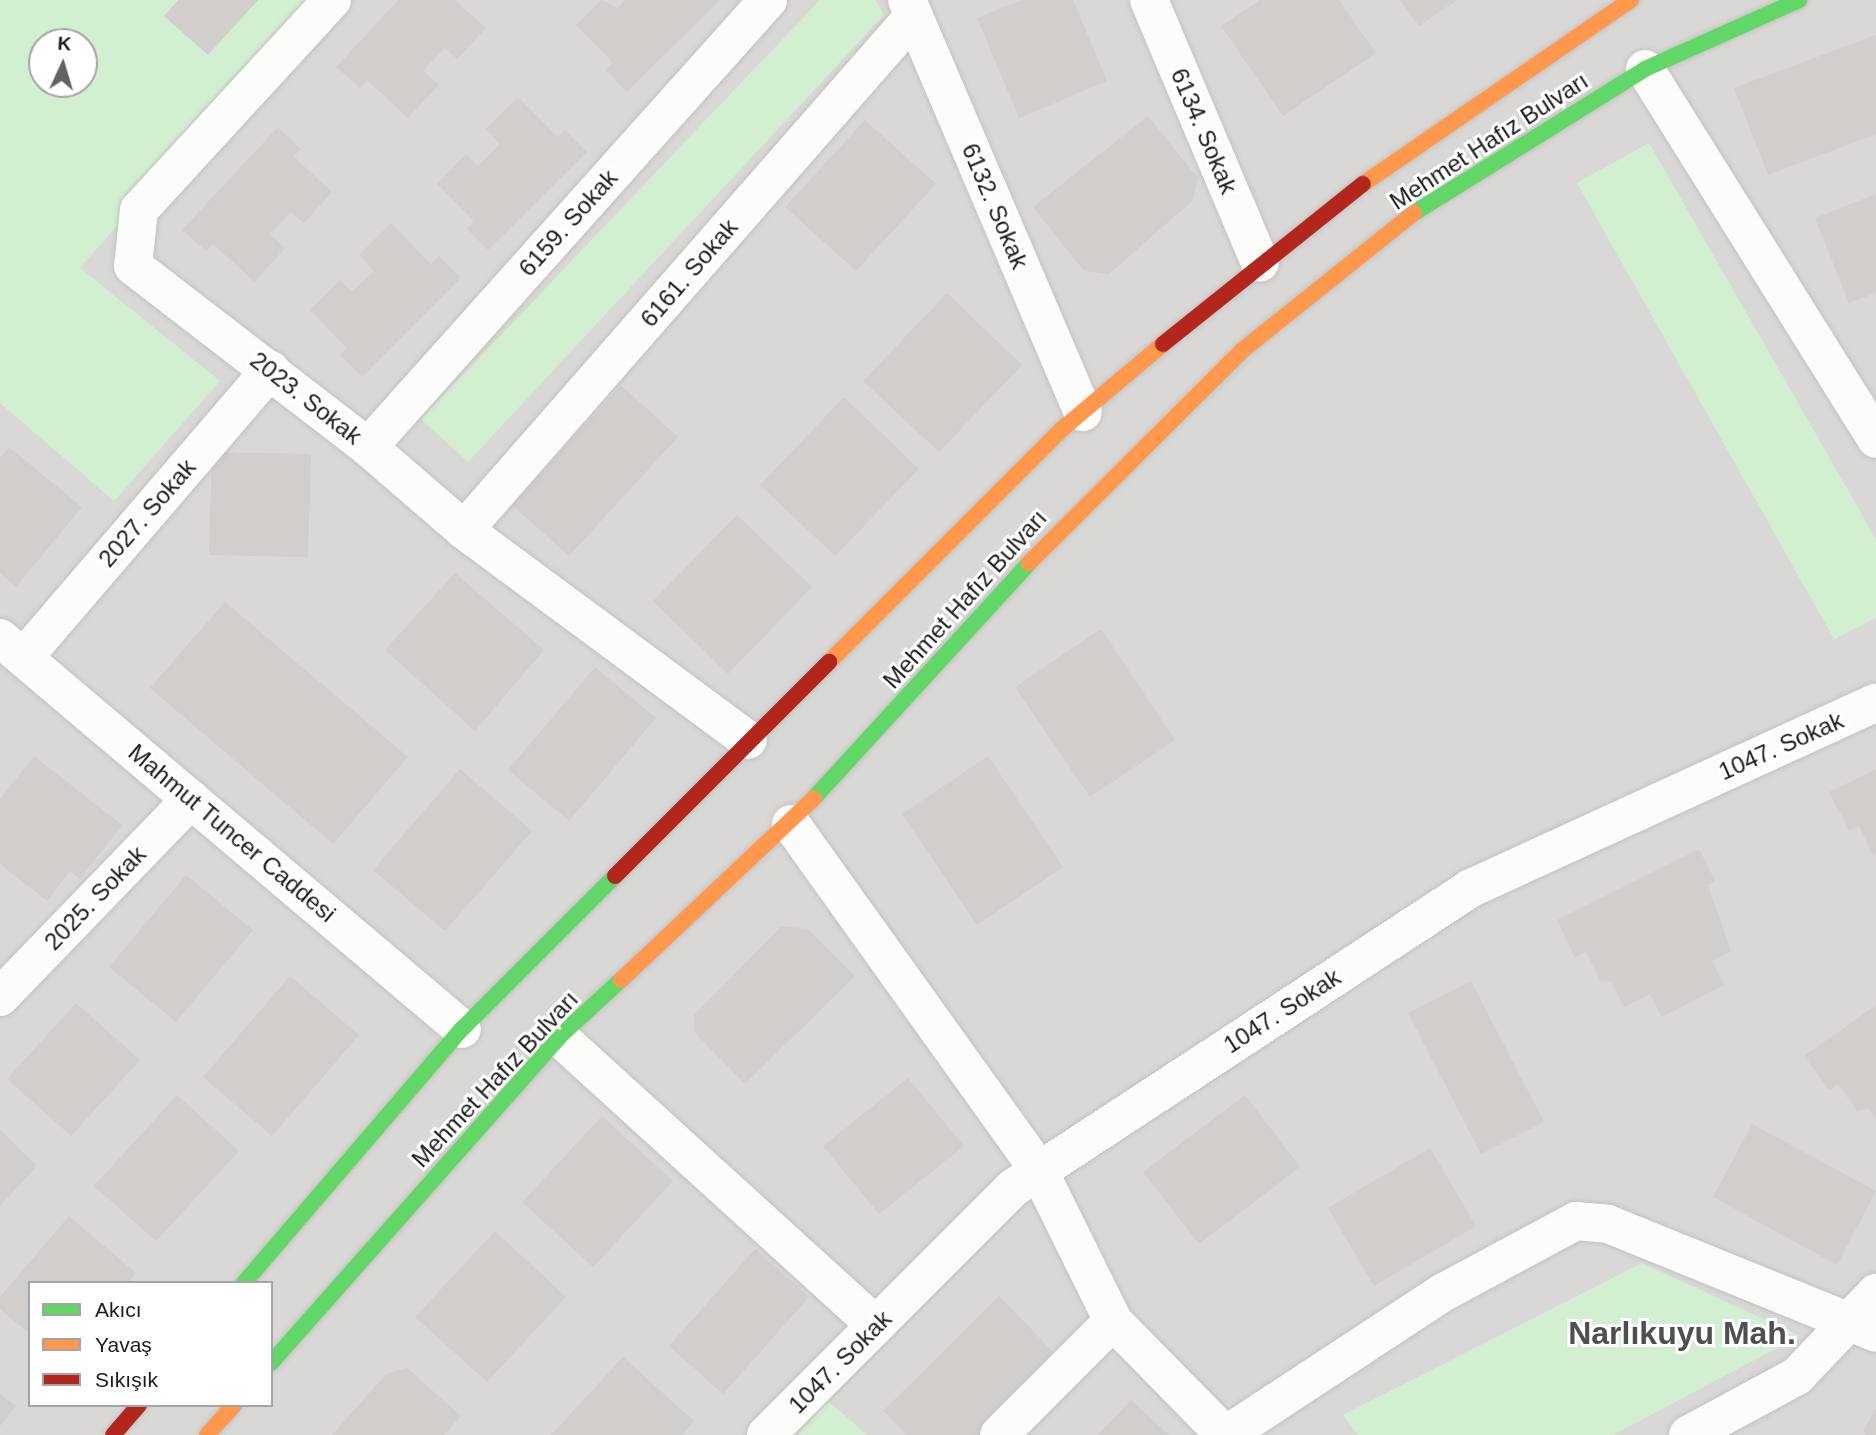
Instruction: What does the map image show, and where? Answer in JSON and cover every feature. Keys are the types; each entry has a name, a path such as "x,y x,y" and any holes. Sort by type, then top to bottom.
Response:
{"main road":[{"name":"Mehmet Hafız Bulvarı","path":"246,1281 463,1029 748,740 1083,412 1310,220 1631,0"},
{"name":"Mehmet Hafız Bulvarı","path":"273,1361 559,1037 791,824 1085,502 1244,349 1425,204 1645,69 1799,0"},
{"path":"113,1435 137,1407"},
{"path":"207,1435 231,1407"}],"street":[{"name":"2023. Sokak","path":"332,0 139,210 133,266 368,447 464,530 748,740"},
{"name":"6159. Sokak","path":"368,447 768,0"},
{"name":"6134. Sokak","path":"1149,0 1260,263"},
{"name":"6132. Sokak","path":"911,8 1083,412"},
{"name":"6161. Sokak","path":"464,530 911,8"},
{"path":"1645,69 1876,439"},
{"name":"2027. Sokak","path":"13,647 270,370"},
{"name":"Mahmut Tuncer Caddesi","path":"13,647 463,1029"},
{"name":"1047. Sokak","path":"766,1435 1013,1188 1471,888 1876,703"},
{"name":"2025. Sokak","path":"0,997 191,799"},
{"path":"791,824 1039,1171 1113,1321 1225,1435 1444,1292 1576,1221 1608,1224 1863,1327"},
{"path":"559,1037 876,1325"},
{"path":"1688,1435 1797,1376 1863,1327 1876,1293"},
{"path":"999,1435 1113,1321"}],"shaded area":[{"path":"0,0 1876,0 1876,1435 0,1435"}],"green space":[{"path":"0,0 314,0 80,268 220,381 114,501 0,403"},
{"path":"820,0 876,0 884,15 468,462 421,419"},
{"path":"1649,143 1876,539 1876,618 1834,639 1577,183"},
{"path":"1642,1263 1800,1336 1613,1435 1358,1435 1343,1415"},
{"path":"828,1401 867,1435 798,1435"}],"building":[{"path":"178,0 258,0 208,55 164,16"},
{"path":"398,0 455,0 486,28 457,59 445,48 423,71 439,85 408,118 367,80 360,88 336,67"},
{"path":"601,0 618,8 625,0 720,0 627,92 606,70 613,63 576,25"},
{"path":"1021,0 1073,0 1107,81 1019,118 977,18"},
{"path":"1260,0 1339,0 1376,53 1283,116 1221,26"},
{"path":"1400,0 1457,0 1419,26"},
{"path":"1876,35 1876,134 1768,175 1734,88"},
{"path":"518,97 558,137 565,130 587,152 488,250 467,229 474,221 437,184 466,154 478,166 500,144 486,129"},
{"path":"1148,116 1198,178 1192,201 1109,274 1084,271 1033,207"},
{"path":"865,120 936,184 856,271 785,207"},
{"path":"278,127 301,149 293,156 332,192 304,223 291,212 270,234 285,248 255,282 213,244 206,251 182,230"},
{"path":"1876,194 1876,293 1849,303 1815,218"},
{"path":"391,223 431,264 439,256 461,278 362,377 340,355 347,348 310,310 340,280 352,292 374,271 359,255"},
{"path":"947,293 1022,365 939,452 863,381"},
{"path":"621,385 678,437 569,556 512,505"},
{"path":"844,397 919,469 835,556 760,485"},
{"path":"9,447 82,507 16,587 0,573 0,458"},
{"path":"212,452 311,454 308,557 209,555"},
{"path":"737,515 812,587 728,674 653,601"},
{"path":"455,573 544,650 475,731 385,650"},
{"path":"225,602 408,757 333,844 150,688"},
{"path":"1101,629 1175,740 1090,797 1015,687"},
{"path":"595,667 656,718 569,821 508,770"},
{"path":"34,756 122,825 80,879 70,871 47,901 0,864 0,799"},
{"path":"988,756 1063,867 977,925 902,814"},
{"path":"460,769 532,831 445,931 373,870"},
{"path":"1876,769 1876,854 1873,855 1859,826 1849,830 1829,792"},
{"path":"1699,849 1715,881 1708,885 1731,951 1712,961 1724,985 1662,1017 1650,994 1624,1007 1611,981 1601,982 1586,952 1575,958 1557,920"},
{"path":"186,875 253,930 176,1022 109,967"},
{"path":"782,926 808,929 855,976 745,1084 695,1033 694,1015"},
{"path":"290,976 359,1035 272,1136 203,1077"},
{"path":"1471,981 1544,1122 1481,1154 1408,1013"},
{"path":"76,1003 140,1060 71,1136 7,1079"},
{"path":"1876,1005 1876,1120 1868,1108 1857,1111 1838,1084 1829,1090 1804,1056"},
{"path":"908,1078 964,1146 879,1214 823,1146"},
{"path":"177,1095 239,1151 156,1241 94,1186"},
{"path":"1245,1095 1300,1167 1199,1244 1143,1172"},
{"path":"602,1116 673,1181 593,1267 522,1202"},
{"path":"1752,1124 1876,1191 1837,1265 1713,1197"},
{"path":"0,1130 37,1166 0,1206"},
{"path":"1430,1148 1476,1226 1374,1286 1328,1208"},
{"path":"69,1216 136,1273 130,1281 28,1281 28,1332 0,1309 0,1297"},
{"path":"495,1231 566,1297 487,1382 415,1317"},
{"path":"755,1249 809,1297 723,1394 669,1346"},
{"path":"999,1296 1061,1360 985,1435 907,1435 883,1411"},
{"path":"623,1357 694,1421 682,1435 551,1435"},
{"path":"407,1368 461,1416 444,1435 332,1435 386,1374"},
{"path":"0,1394 16,1406 0,1426"},
{"path":"1131,1400 1169,1435 1098,1435"},
{"path":"1876,1408 1876,1435 1865,1435 1863,1432"}],"traffic: fast":[{"path":"1414,213 1645,69 1799,0"},
{"path":"814,798 1029,563"},
{"path":"246,1281 462,1029 615,876"},
{"path":"273,1361 559,1037 621,980"}],"traffic: slow":[{"path":"1363,184 1631,0"},
{"path":"1029,563 1244,349 1414,213"},
{"path":"829,662 1061,430 1163,344"},
{"path":"621,980 814,798"},
{"path":"207,1435 232,1407"}],"traffic: jam":[{"path":"1163,344 1363,184"},
{"path":"615,876 829,662"},
{"path":"113,1435 137,1407"}],"district":[{"name":"Narlıkuyu Mah.","path":"1682,1333"}]}
